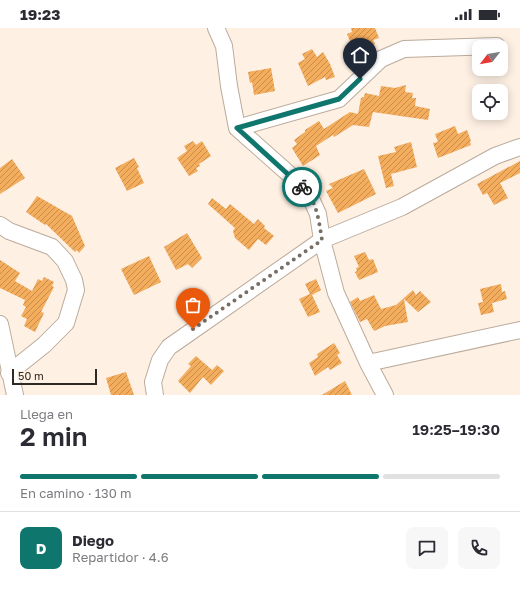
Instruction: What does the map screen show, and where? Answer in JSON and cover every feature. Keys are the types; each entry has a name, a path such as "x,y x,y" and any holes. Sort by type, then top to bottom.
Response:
{"street":[{"path":"216,28 224,46 228,86 237,128 307,190 318,214 322,240 336,293 368,364 385,395"},
{"path":"237,128 339,99 381,59 404,49 472,47"},
{"path":"155,395 153,382 160,360 169,347 322,240 402,207 495,156 520,147"},
{"path":"0,225 9,231 52,247 65,261 74,280 76,290 66,323 44,346 9,373"},
{"path":"0,324 9,373 15,395"},
{"path":"368,364 520,330"}],"building":[{"path":"351,28 375,28 379,38 373,40 375,44 360,51 358,46 353,48 347,34 352,32"},
{"path":"312,49 317,57 323,52 335,77 326,80 325,77 308,86 298,63 305,59 302,54"},
{"path":"271,68 275,91 254,95 252,82 250,83 248,72"},
{"path":"406,85 405,92 413,93 412,98 416,98 415,106 430,109 428,120 373,112 369,127 353,125 334,137 333,135 316,146 320,155 303,166 292,148 297,144 294,140 305,132 305,130 319,121 324,129 350,112 358,114 361,98 364,97 365,93 379,96 381,86 395,88"},
{"path":"455,126 458,134 467,130 471,145 438,158 433,143 438,142 435,134"},
{"path":"193,141 196,145 202,141 211,156 199,164 200,166 196,168 198,171 189,176 177,158 187,151 184,146"},
{"path":"411,142 417,167 391,174 394,186 386,188 378,156 396,152 394,147"},
{"path":"134,158 139,167 137,168 144,183 127,191 115,168"},
{"path":"12,159 25,178 0,194 0,168"},
{"path":"520,161 520,173 500,183 508,198 494,205 487,193 483,195 477,184"},
{"path":"364,169 376,194 338,213 326,191 333,188 329,184"},
{"path":"37,196 72,216 85,246 79,253 77,250 75,252 46,224 45,225 26,212"},
{"path":"212,198 226,209 230,204 254,224 258,219 265,226 264,228 274,236 266,245 258,239 249,250 235,238 233,231 235,228 208,204"},
{"path":"187,233 202,258 192,268 188,264 176,270 164,247"},
{"path":"365,252 369,260 373,259 378,272 359,280 355,272 357,271 356,268 359,267 354,256"},
{"path":"149,256 161,282 134,295 121,269"},
{"path":"0,260 20,273 15,281 32,291 38,279 42,281 44,277 54,282 52,286 54,287 41,312 44,313 35,332 24,326 27,319 21,316 26,307 23,305 25,300 0,288"},
{"path":"316,279 321,290 312,295 320,312 308,317 299,299 310,294 305,284"},
{"path":"501,284 502,292 505,291 507,299 492,303 494,312 481,315 478,303 483,302 480,289"},
{"path":"413,290 416,295 420,291 431,302 418,312 404,299 408,322 385,326 374,331 367,319 360,322 350,302 358,297 360,301 374,295 381,309 396,305"},
{"path":"334,343 340,353 337,355 342,363 330,370 328,367 315,376 309,363 318,357 317,354"},
{"path":"196,356 212,370 217,365 224,371 211,385 203,377 190,393 178,381 191,366 188,364"},
{"path":"126,372 134,395 111,395 106,378"},
{"path":"345,381 352,395 322,395"}],"way so far":[{"path":"193,329 322,240 318,214 307,190 302,187"}],"route":[{"path":"302,187 237,128 339,99 360,79"}]}
